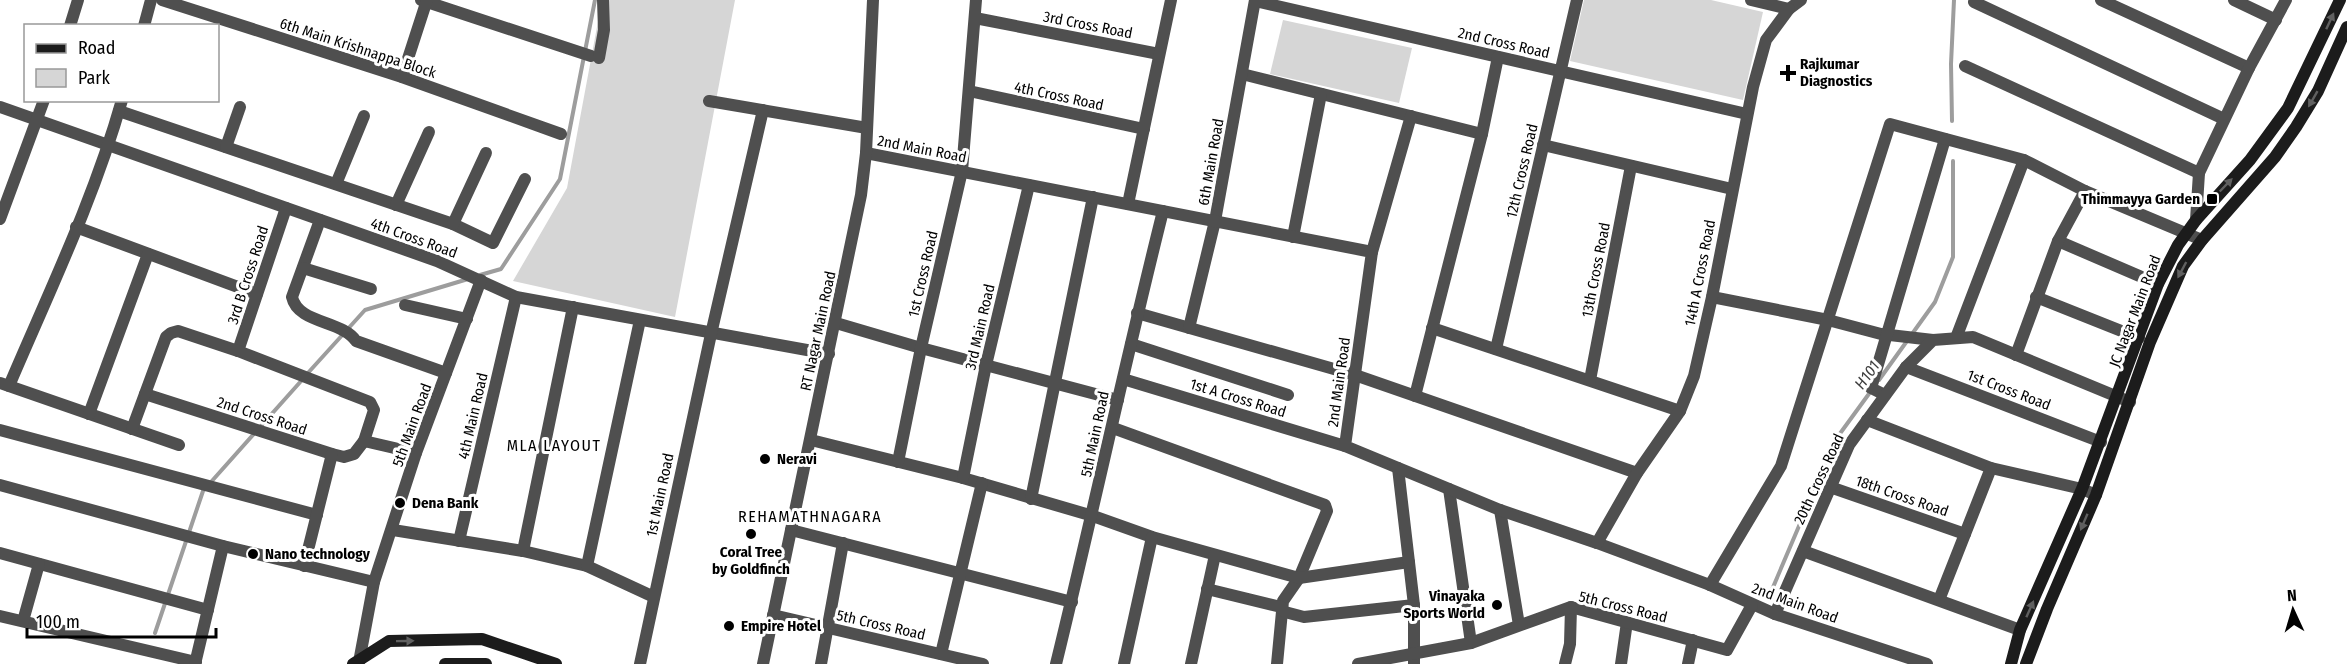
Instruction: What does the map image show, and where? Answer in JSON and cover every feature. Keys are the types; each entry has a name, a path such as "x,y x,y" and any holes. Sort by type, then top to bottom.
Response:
{"main road":[{"name":"JC Nagar Main Road","path":"2026,664 2096,495 2139,338 2158,284 2196,220 2256,153 2288,108 2340,0"},
{"name":"JC Nagar Main Road","path":"2011,664 2020,630 2101,442 2124,399 2183,266 2202,240 2275,157 2296,127 2318,91 2347,27"},
{"path":"356,663 389,641 482,639 556,664"},
{"path":"445,664 486,664"}],"street":[{"path":"71,24 78,0"},
{"path":"145,24 152,0"},
{"name":"6th Main Krishnappa Block","path":"162,0 402,77 561,134"},
{"path":"402,77 425,1 585,54 604,30 603,0"},
{"name":"RT Nagar Main Road","path":"763,664 861,195 866,153 873,0"},
{"name":"1st Cross Road","path":"898,462 921,348 962,171 976,0"},
{"path":"1128,204 1171,0"},
{"name":"2nd Cross Road","path":"1255,0 1747,114"},
{"name":"6th Main Road","path":"1189,328 1215,221 1255,0"},
{"name":"12th Cross Road","path":"1496,349 1577,0"},
{"path":"1751,0 1789,9"},
{"name":"14th A Cross Road","path":"1598,543 1637,473 1680,411 1694,376 1712,297 1747,114 1766,40 1789,9 1801,0"},
{"path":"2101,0 2250,68"},
{"path":"2234,0 2276,20"},
{"path":"2196,220 2199,173 2224,119 2286,0"},
{"path":"1974,2 2224,119"},
{"name":"3rd Cross Road","path":"975,18 1160,54"},
{"path":"1415,396 1482,134 1498,57"},
{"path":"1965,66 2199,173"},
{"path":"1242,74 1482,134"},
{"name":"4th Cross Road","path":"969,91 1144,129"},
{"path":"1293,237 1322,94"},
{"path":"710,101 867,128"},
{"path":"0,219 43,102"},
{"path":"179,445 4,384 76,227 121,106 226,147 453,224 493,243 525,179"},
{"name":"4th Cross Road","path":"0,107 437,261 516,297 829,354"},
{"path":"226,147 240,107"},
{"name":"1st Main Road","path":"639,664 711,334 763,110"},
{"path":"336,184 364,116"},
{"path":"1372,252 1411,116"},
{"path":"1710,585 1782,466 1890,124 2024,160 2085,191 2202,240"},
{"path":"396,205 429,132"},
{"path":"1885,395 1871,388 1945,139"},
{"path":"1543,145 1732,189"},
{"path":"453,224 486,153"},
{"name":"2nd Main Road","path":"866,153 1372,252 1345,446 1500,510 1598,543 1710,585 1775,614 1927,664"},
{"path":"1956,338 2024,160"},
{"name":"13th Cross Road","path":"1590,380 1632,166"},
{"name":"3rd Main Road","path":"963,478 986,365 1029,185"},
{"path":"2016,355 2058,241 2085,191"},
{"path":"1031,499 1093,197"},
{"name":"3rd B Cross Road","path":"238,351 286,208"},
{"name":"5th Main Road","path":"1056,664 1093,516 1137,313 1163,211"},
{"path":"320,220 292,297 294,304 300,311 351,333 356,341 446,373"},
{"path":"76,227 257,294"},
{"path":"2058,241 2158,284"},
{"path":"89,414 148,254"},
{"path":"303,268 371,289"},
{"name":"5th Main Road","path":"374,582 393,530 416,453 481,280"},
{"name":"4th Main Road","path":"459,541 516,297"},
{"path":"1712,297 1827,320 1885,335 1933,340 1973,337 2124,399"},
{"path":"2036,297 2139,338"},
{"path":"405,305 467,319"},
{"path":"523,551 573,307"},
{"path":"1137,313 1355,375 1637,473"},
{"path":"587,566 640,320"},
{"path":"836,323 1118,400"},
{"path":"1432,328 1680,411"},
{"path":"132,429 166,337 178,331 238,351 370,402 374,410 364,441 354,454 344,457 332,454 304,566"},
{"name":"20th Cross Road","path":"1775,614 1849,446 1906,367 1933,340"},
{"path":"1131,344 1288,395"},
{"name":"1st Cross Road","path":"1906,367 2101,442"},
{"name":"1st A Cross Road","path":"1123,379 1345,446"},
{"name":"2nd Cross Road","path":"145,394 332,454"},
{"path":"1867,420 1991,468 2082,489 2096,495"},
{"path":"1113,428 1325,505 1327,511 1299,578 1283,601 1277,664"},
{"path":"0,430 317,515"},
{"path":"811,440 982,483 1093,516 1152,537 1299,578 1409,562"},
{"path":"364,441 416,453"},
{"path":"1398,468 1414,605 1414,658"},
{"path":"1939,600 1991,468"},
{"path":"946,658 960,573 982,483"},
{"path":"0,485 223,546 374,582 356,663"},
{"name":"18th Cross Road","path":"1830,487 1965,534"},
{"path":"1449,489 1471,643"},
{"path":"1500,510 1520,625"},
{"path":"393,530 523,551 587,566 654,597"},
{"path":"791,530 1071,602"},
{"path":"1124,664 1152,537"},
{"path":"821,664 843,543"},
{"path":"0,616 195,663 223,546"},
{"path":"1803,551 2020,630"},
{"path":"0,553 208,610"},
{"path":"1191,664 1215,555"},
{"path":"23,621 39,564"},
{"path":"1207,589 1281,608 1285,612 1304,617 1414,605"},
{"name":"5th Cross Road","path":"1358,664 1414,658 1471,643 1571,607 1727,650 1752,604"},
{"path":"1565,664 1570,644 1571,607"},
{"name":"5th Cross Road","path":"773,615 946,658 983,664"},
{"path":"1621,664 1627,622"},
{"path":"1688,664 1693,640"}],"green space":[{"path":"602,0 735,0 675,317 513,281 567,188"},
{"path":"1584,0 1711,0 1763,12 1743,100 1570,61"},
{"path":"1283,20 1412,48 1399,103 1270,74"}],"waterway":[{"path":"480,275 501,269 560,179 595,0"},
{"name":"H101","path":"1952,121 1951,64 1954,0"},
{"name":"H101","path":"1879,380 1935,302 1953,257 1953,161"},
{"path":"307,374 365,310 468,279"},
{"path":"155,633 203,491 302,380"},
{"name":"H101","path":"1768,599 1836,439 1871,391"}],"place":[{"name":"Rajkumar Diagnostics","path":"1788,73"},
{"name":"Thimmayya Garden","path":"2212,199"},
{"name":"Neravi","path":"765,459"},
{"name":"Dena Bank","path":"400,503"},
{"name":"Coral Tree by Goldfinch","path":"751,534"},
{"name":"Nano technology","path":"253,554"},
{"name":"Vinayaka Sports World","path":"1497,605"},
{"name":"Empire Hotel","path":"729,626"}],"district":[{"name":"MLA LAYOUT","path":"554,445"},
{"name":"REHAMATHNAGARA","path":"810,516"}]}
